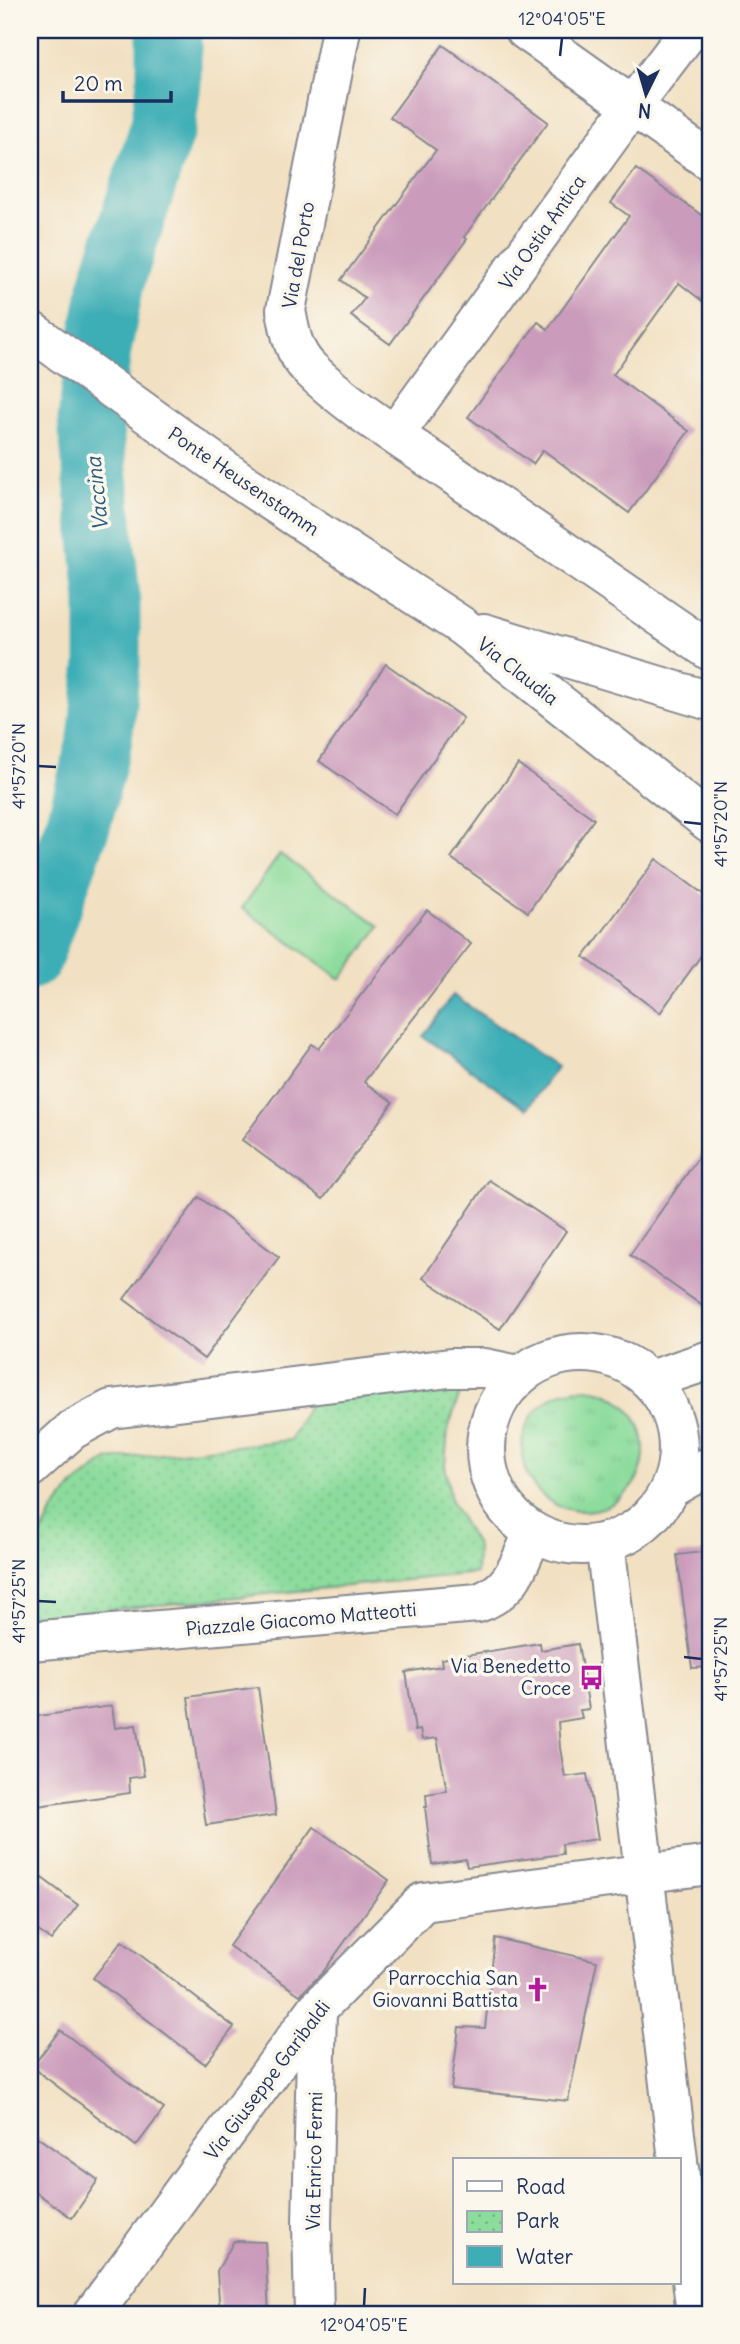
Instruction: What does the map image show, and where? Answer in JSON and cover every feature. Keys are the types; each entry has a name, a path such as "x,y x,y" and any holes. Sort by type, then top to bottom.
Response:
{"street":[{"name":"Via del Porto","path":"341,30 286,310 290,337 299,356 309,368 343,397 395,434"},
{"path":"524,30 633,104 710,161"},
{"name":"Via Ostia Antica","path":"395,434 633,104 690,30"},
{"name":"Ponte Heusenstamm","path":"30,330 239,480 463,627"},
{"path":"395,434 710,651"},
{"name":"Via Claudia","path":"463,627 710,701"},
{"name":"Via Claudia","path":"463,627 710,822"},
{"path":"570,1352 599,1353 627,1363 650,1380 668,1403 677,1431 678,1460 671,1488 654,1513 632,1532 605,1542 580,1545 556,1542 533,1532 509,1513 492,1488 485,1458 487,1427 498,1399 518,1376 542,1360 570,1352"},
{"path":"650,1380 710,1360"},
{"path":"30,1468 72,1430 111,1409 450,1368 485,1368 518,1376"},
{"path":"671,1488 710,1466"},
{"name":"Piazzale Giacomo Matteotti","path":"30,1641 468,1605 495,1596 509,1584 533,1532"},
{"path":"605,1542 678,2158"},
{"name":"Via Giuseppe Garibaldi","path":"93,2314 317,2009 423,1902 710,1866"},
{"name":"Via Enrico Fermi","path":"314,2314 312,2223 317,2009"},
{"path":"680,2177 696,2314"}],"green space":[{"path":"280,854 380,926 341,979 242,908"},
{"path":"462,1387 448,1429 445,1465 451,1501 477,1547 476,1573 30,1618 30,1557 53,1511 73,1486 107,1460 290,1440 310,1403"},
{"path":"583,1389 606,1394 626,1407 639,1427 644,1450 639,1473 626,1493 606,1506 583,1511 560,1506 540,1493 527,1473 522,1450 527,1427 540,1407 560,1394"}],"water":[{"path":"453,995 557,1067 527,1109 423,1036"}],"building":[{"path":"443,45 548,122 390,344 351,316 365,298 341,280 436,150 390,117"},
{"path":"636,169 710,221 710,307 679,283 613,375 689,431 629,513 543,450 533,464 468,417 538,322 548,329 629,216 611,203"},
{"path":"386,664 463,718 395,814 319,761"},
{"path":"518,764 594,819 528,912 451,858"},
{"path":"656,859 710,899 710,943 660,1013 584,957"},
{"path":"427,910 471,944 364,1082 393,1102 323,1199 242,1140 312,1044 319,1049"},
{"path":"710,1141 710,1311 630,1255"},
{"path":"489,1180 566,1231 500,1329 423,1278"},
{"path":"199,1197 279,1257 204,1359 124,1299"},
{"path":"710,1551 710,1667 692,1668 677,1555"},
{"path":"540,1643 541,1650 578,1644 589,1709 580,1710 582,1718 558,1722 560,1748 565,1777 587,1774 598,1839 562,1844 563,1854 467,1867 465,1859 432,1864 425,1807 426,1794 447,1791 437,1738 422,1740 420,1730 415,1731 406,1672 442,1666 441,1659"},
{"path":"258,1687 276,1815 206,1825 188,1697"},
{"path":"112,1706 115,1728 136,1725 144,1776 129,1778 130,1793 30,1807 30,1717"},
{"path":"314,1827 389,1880 323,1972 300,1995 229,1946"},
{"path":"30,1869 78,1905 51,1940 30,1925"},
{"path":"495,1938 597,1961 568,2101 451,2089 459,2027 485,2028"},
{"path":"122,1941 234,2027 205,2064 93,1978"},
{"path":"60,2030 164,2109 136,2146 32,2067"},
{"path":"30,2132 98,2180 72,2218 30,2188"},
{"path":"234,2241 265,2242 269,2314 220,2314 217,2271"}],"waterway":[{"name":"Vaccina","path":"30,957 79,822 100,739 108,663 108,599 90,420 99,350 112,282 163,126 169,83 169,30"}],"place":[{"name":"Via Benedetto Croce","path":"591,1677"},
{"name":"Parrocchia San Giovanni Battista","path":"538,1989"}]}
